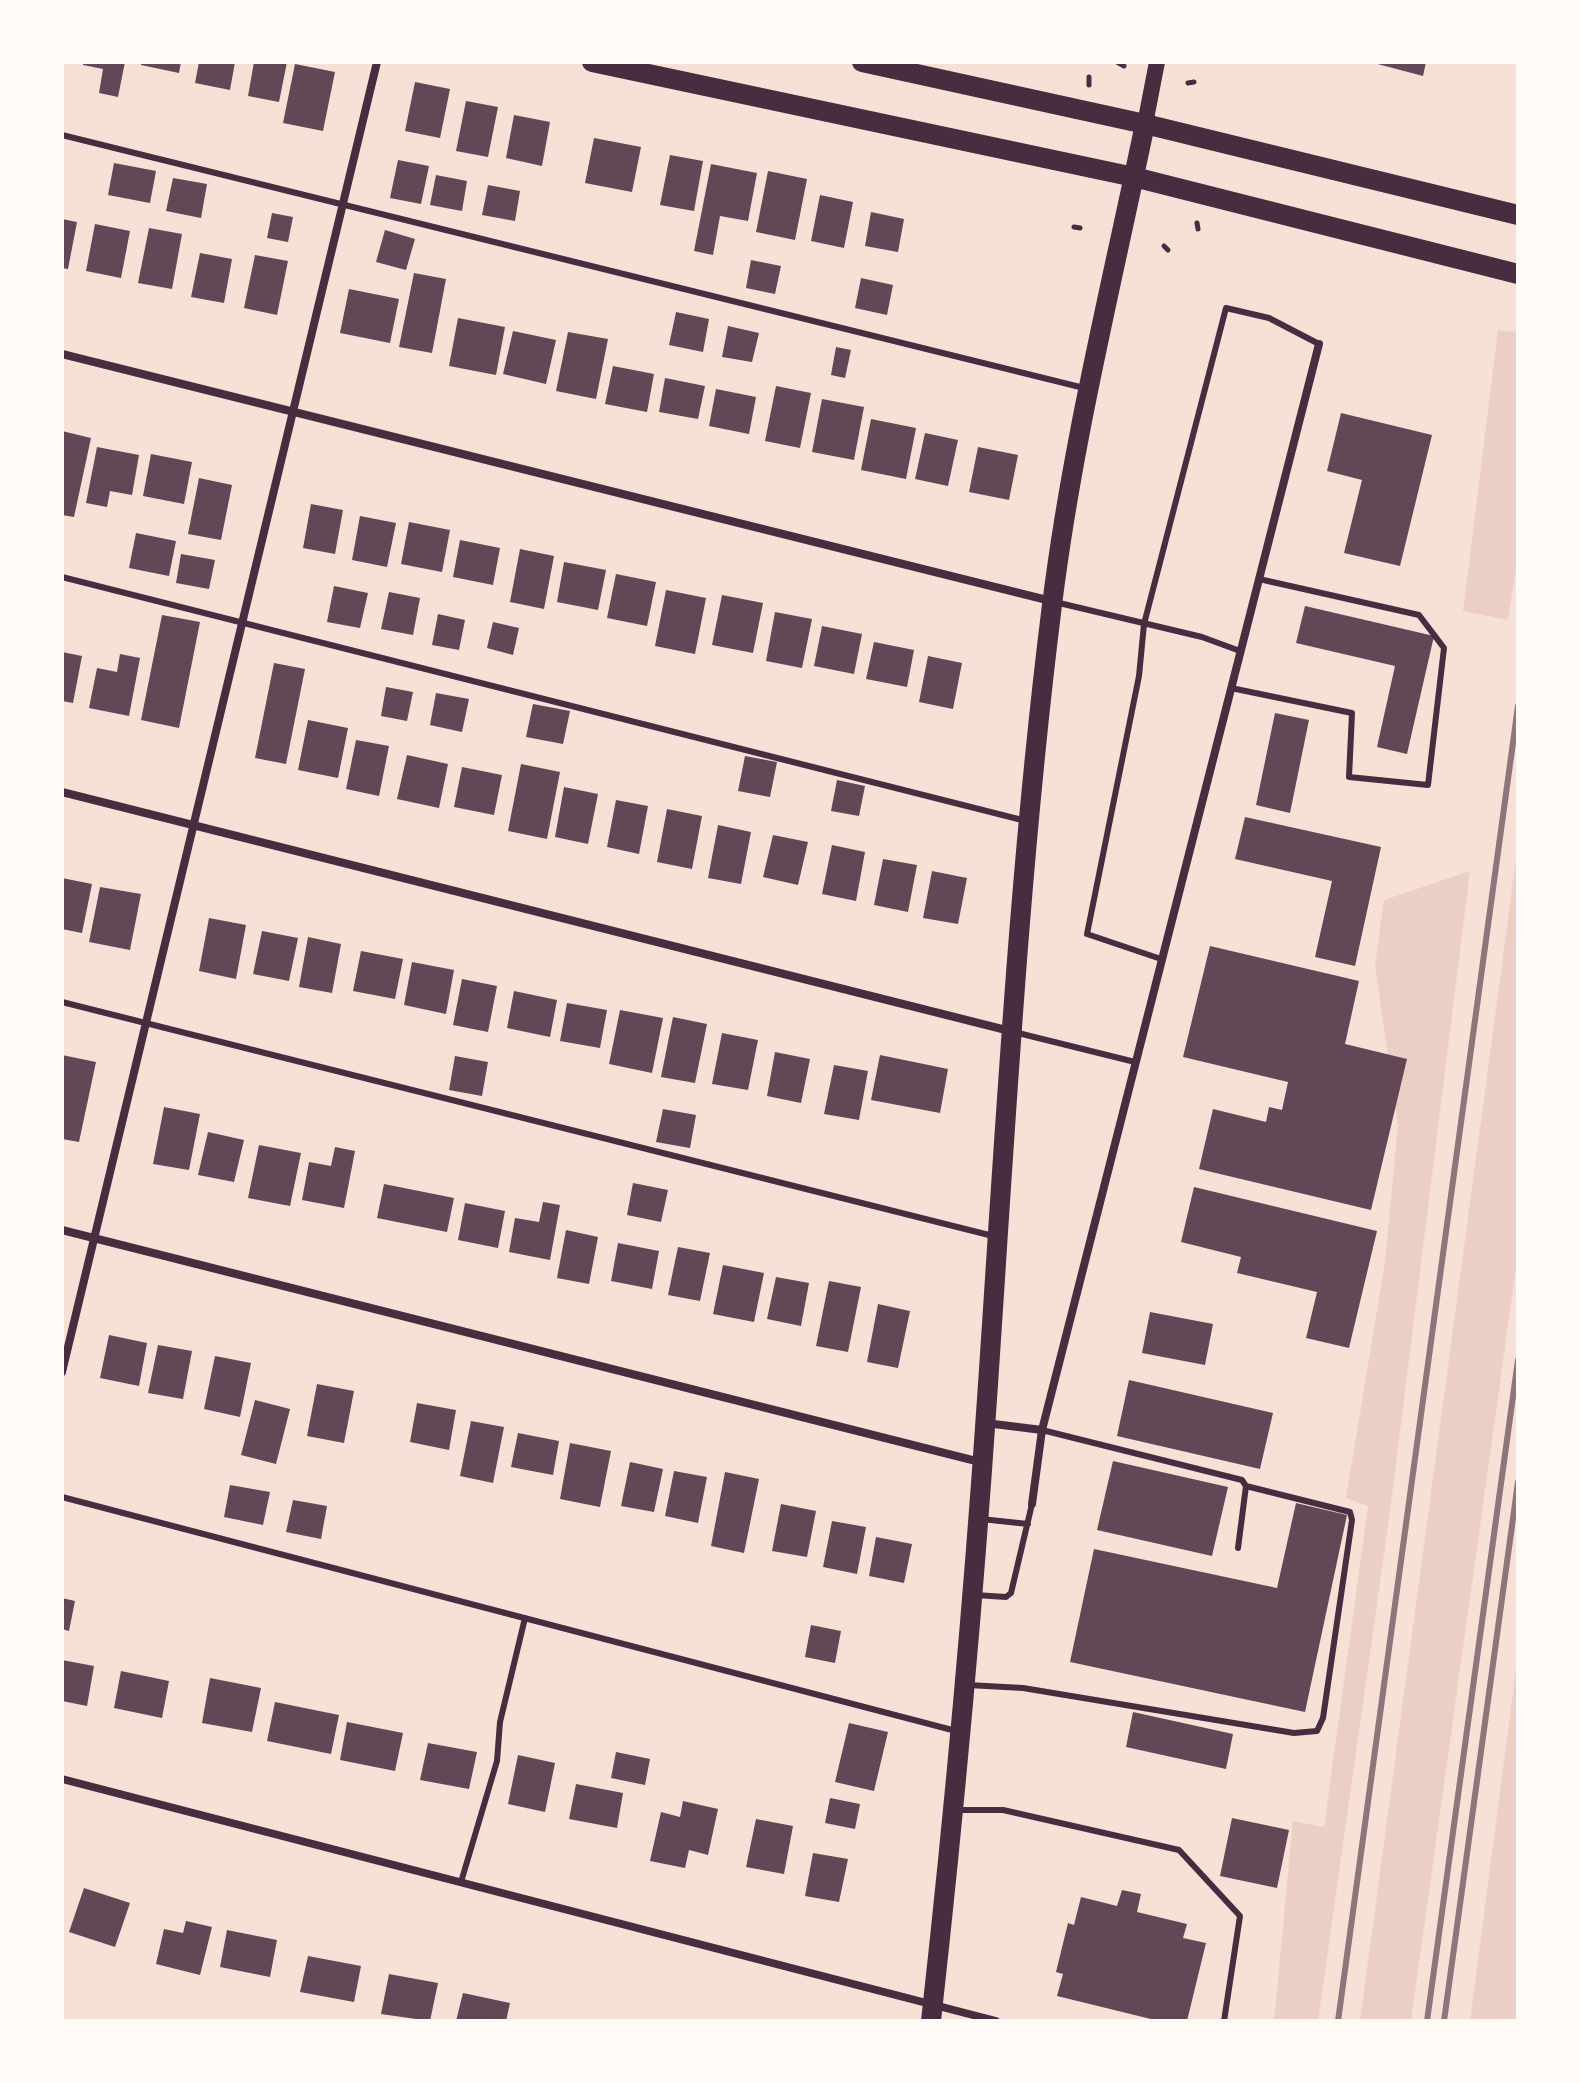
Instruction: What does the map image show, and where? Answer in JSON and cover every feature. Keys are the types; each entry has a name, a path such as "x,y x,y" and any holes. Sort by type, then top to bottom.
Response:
{"main road":[{"path":"592,62 1134,177 1518,274"},
{"path":"862,62 1145,124 1518,215"},
{"path":"932,2013 955,1810 985,1423 1010,1031 1052,601 1090,390 1157,62"}],"street":[{"path":"62,1372 377,62"},
{"path":"1032,1504 1042,1430 1319,344"},
{"path":"62,354 1052,601"},
{"path":"62,792 1010,1031"},
{"path":"62,1230 982,1462"},
{"path":"985,1423 1042,1430"},
{"path":"62,1779 461,1882 932,2013 996,2021"}],"lane":[{"path":"62,135 1090,390"},
{"path":"1161,959 1087,934 1139,676 1144,624 1226,308 1269,318 1319,344"},
{"path":"62,577 1030,822"},
{"path":"1231,688 1352,713 1349,777 1428,785 1444,648 1419,615 1259,579"},
{"path":"1052,601 1202,637 1240,651"},
{"path":"62,1002 997,1237"},
{"path":"1010,1031 1135,1062"},
{"path":"1042,1430 1242,1480 1246,1486 1238,1548"},
{"path":"965,1685 1023,1688 1294,1733 1317,1731 1323,1718 1352,1520 1350,1512 1246,1486"},
{"path":"62,1497 961,1732"},
{"path":"972,1594 1006,1597 1011,1593 1032,1504"},
{"path":"978,1519 1028,1524"},
{"path":"461,1882 497,1761 500,1722 525,1618"},
{"path":"955,1810 1003,1810 1179,1850 1240,1916 1224,2021"}],"path":[{"path":"1117,62 1124,66"},
{"path":"1089,77 1089,85"}],"shaded area":[{"path":"1498,330 1518,333 1518,557 1508,620 1463,611"},
{"path":"1518,845 1518,1254 1411,2021 1360,2021"},
{"path":"1470,871 1390,1512 1318,2021 1274,2021 1293,1821 1324,1827 1368,1506 1346,1498 1385,1262 1398,1125 1375,965 1384,900"},
{"path":"1518,1654 1518,2021 1470,2021"}],"building":[{"path":"83,62 125,62 118,97 99,93 103,69 83,65"},
{"path":"141,62 181,62 179,73 141,65"},
{"path":"199,62 235,62 230,90 195,83"},
{"path":"254,62 287,62 279,102 248,96"},
{"path":"1370,62 1426,62 1423,76"},
{"path":"295,64 335,72 323,131 283,123"},
{"path":"415,82 450,89 440,138 405,131"},
{"path":"466,101 498,107 488,157 456,151"},
{"path":"514,115 550,122 542,166 506,158"},
{"path":"594,138 641,147 632,192 585,183"},
{"path":"670,155 703,161 694,211 660,205"},
{"path":"398,160 429,166 421,204 390,198"},
{"path":"114,163 156,171 150,203 108,195"},
{"path":"711,164 757,173 748,221 720,216 713,255 694,251"},
{"path":"768,171 807,179 795,240 756,232"},
{"path":"436,175 467,181 462,211 430,205"},
{"path":"173,178 207,184 201,218 166,211"},
{"path":"488,185 520,191 515,221 482,215"},
{"path":"820,195 853,202 844,248 811,241"},
{"path":"871,212 904,219 898,252 865,246"},
{"path":"272,213 293,217 288,242 267,238"},
{"path":"62,219 77,222 68,269 62,268"},
{"path":"95,224 130,231 121,278 86,271"},
{"path":"149,228 182,234 172,289 138,283"},
{"path":"385,230 415,239 406,270 376,262"},
{"path":"200,253 232,259 224,303 191,297"},
{"path":"255,255 288,261 277,315 244,308"},
{"path":"751,260 781,266 775,294 746,288"},
{"path":"414,273 446,279 432,353 399,347"},
{"path":"861,278 893,285 887,315 855,308"},
{"path":"349,289 399,299 390,343 340,333"},
{"path":"676,312 709,319 703,352 669,345"},
{"path":"458,318 505,327 496,375 449,366"},
{"path":"728,326 759,333 752,362 722,357"},
{"path":"513,331 556,340 546,384 503,374"},
{"path":"568,332 608,339 596,399 556,391"},
{"path":"836,347 851,350 845,378 831,375"},
{"path":"613,366 654,374 647,412 605,404"},
{"path":"665,378 705,386 698,419 659,412"},
{"path":"776,386 811,393 800,448 765,441"},
{"path":"716,389 756,397 749,434 709,426"},
{"path":"822,399 864,407 854,460 812,452"},
{"path":"1341,413 1432,435 1400,566 1344,553 1362,480 1327,471"},
{"path":"871,419 916,428 906,479 861,470"},
{"path":"62,431 91,438 74,517 62,515"},
{"path":"925,433 958,440 948,486 915,479"},
{"path":"97,447 139,455 132,495 110,491 107,507 86,503"},
{"path":"978,447 1018,455 1009,500 969,492"},
{"path":"151,454 192,462 184,504 143,496"},
{"path":"199,478 232,485 221,540 188,534"},
{"path":"311,504 343,510 335,554 303,548"},
{"path":"360,516 396,523 387,567 352,560"},
{"path":"409,522 450,530 442,572 401,564"},
{"path":"136,533 176,541 169,576 129,568"},
{"path":"460,540 500,548 493,585 453,577"},
{"path":"520,549 554,556 544,609 510,602"},
{"path":"181,554 215,560 209,589 176,583"},
{"path":"564,562 606,570 598,610 557,602"},
{"path":"616,574 656,582 647,626 607,618"},
{"path":"334,586 368,593 360,628 327,622"},
{"path":"666,590 706,598 695,654 655,646"},
{"path":"389,592 420,598 413,635 381,629"},
{"path":"722,595 763,603 753,653 712,645"},
{"path":"1305,606 1434,636 1407,754 1377,747 1395,666 1296,643"},
{"path":"775,612 812,619 802,668 766,661"},
{"path":"438,614 465,620 459,650 432,645"},
{"path":"162,615 200,622 179,728 141,720"},
{"path":"493,622 519,628 513,655 487,648"},
{"path":"822,626 862,634 854,674 814,666"},
{"path":"874,642 914,650 907,687 866,679"},
{"path":"62,652 82,656 73,703 62,701"},
{"path":"120,654 140,658 129,716 89,708 97,668 117,672"},
{"path":"928,656 962,663 953,709 919,702"},
{"path":"274,663 305,669 286,764 255,758"},
{"path":"386,687 413,692 407,721 381,716"},
{"path":"436,693 469,699 462,732 430,725"},
{"path":"533,704 570,711 563,744 526,737"},
{"path":"1275,713 1309,720 1290,813 1256,805"},
{"path":"308,720 348,728 338,778 298,770"},
{"path":"356,740 389,746 379,796 346,789"},
{"path":"407,755 448,764 439,808 397,799"},
{"path":"745,756 777,762 770,797 738,791"},
{"path":"521,764 560,772 547,839 508,831"},
{"path":"462,767 502,775 494,815 454,807"},
{"path":"837,780 865,786 859,816 831,811"},
{"path":"564,787 598,794 588,844 555,837"},
{"path":"616,800 648,806 639,854 607,847"},
{"path":"667,809 702,816 692,869 657,862"},
{"path":"1245,817 1381,847 1355,966 1315,957 1332,881 1235,859"},
{"path":"718,825 751,832 741,884 708,878"},
{"path":"773,835 808,842 798,885 763,877"},
{"path":"832,845 865,852 856,901 822,894"},
{"path":"883,859 917,865 908,912 874,905"},
{"path":"932,871 967,878 958,924 923,918"},
{"path":"62,878 92,884 82,933 62,929"},
{"path":"100,887 141,894 130,950 89,942"},
{"path":"209,918 246,925 236,979 199,971"},
{"path":"262,931 298,938 289,981 253,974"},
{"path":"308,937 341,944 332,993 299,987"},
{"path":"1210,946 1359,981 1345,1044 1407,1059 1371,1210 1199,1169 1213,1109 1266,1122 1269,1107 1282,1110 1288,1082 1183,1057"},
{"path":"361,951 403,959 395,999 353,991"},
{"path":"412,962 454,970 446,1014 404,1005"},
{"path":"462,979 497,986 488,1032 453,1025"},
{"path":"514,991 557,1000 550,1037 507,1028"},
{"path":"567,1003 607,1010 600,1048 560,1041"},
{"path":"620,1010 663,1018 652,1073 609,1064"},
{"path":"673,1017 707,1024 695,1083 661,1077"},
{"path":"722,1033 758,1040 748,1090 712,1084"},
{"path":"775,1052 810,1059 801,1103 767,1096"},
{"path":"62,1055 96,1062 79,1142 62,1139"},
{"path":"880,1055 948,1069 940,1113 871,1100"},
{"path":"455,1056 488,1062 482,1096 449,1090"},
{"path":"834,1065 868,1071 859,1120 824,1114"},
{"path":"164,1107 200,1114 189,1170 153,1164"},
{"path":"663,1109 696,1115 690,1148 656,1142"},
{"path":"208,1132 244,1140 234,1182 198,1175"},
{"path":"259,1145 301,1153 290,1206 248,1198"},
{"path":"335,1147 355,1151 344,1208 302,1200 309,1162 331,1166"},
{"path":"633,1183 668,1190 661,1222 627,1215"},
{"path":"384,1184 454,1198 447,1232 377,1218"},
{"path":"1194,1187 1377,1231 1349,1348 1306,1338 1317,1292 1237,1273 1241,1257 1181,1242"},
{"path":"543,1202 560,1205 550,1260 509,1252 515,1218 539,1222"},
{"path":"465,1203 505,1211 498,1248 458,1240"},
{"path":"566,1230 598,1237 589,1284 557,1278"},
{"path":"618,1243 659,1251 652,1289 611,1281"},
{"path":"678,1247 710,1253 700,1301 668,1295"},
{"path":"723,1265 764,1273 754,1322 713,1314"},
{"path":"776,1277 809,1283 801,1326 767,1319"},
{"path":"829,1281 861,1287 848,1352 816,1346"},
{"path":"878,1304 910,1311 898,1368 867,1362"},
{"path":"1150,1312 1213,1324 1205,1365 1142,1353"},
{"path":"109,1335 147,1343 139,1386 100,1378"},
{"path":"158,1345 192,1351 183,1399 148,1393"},
{"path":"215,1356 251,1363 240,1417 204,1409"},
{"path":"1129,1380 1273,1413 1260,1469 1117,1436"},
{"path":"317,1384 354,1391 344,1443 307,1436"},
{"path":"255,1400 290,1409 276,1464 241,1455"},
{"path":"417,1403 456,1410 449,1450 410,1442"},
{"path":"471,1421 504,1427 493,1483 460,1476"},
{"path":"518,1433 559,1441 553,1475 511,1467"},
{"path":"570,1443 611,1451 600,1507 560,1499"},
{"path":"1113,1461 1228,1487 1212,1556 1097,1530"},
{"path":"630,1462 663,1469 654,1512 621,1506"},
{"path":"674,1471 707,1477 698,1523 665,1516"},
{"path":"725,1472 759,1479 744,1553 711,1546"},
{"path":"230,1485 270,1492 263,1525 224,1517"},
{"path":"293,1500 327,1506 321,1539 286,1532"},
{"path":"1296,1503 1347,1515 1305,1712 1070,1662 1094,1549 1277,1588"},
{"path":"781,1504 816,1511 807,1557 772,1551"},
{"path":"832,1521 866,1527 857,1574 823,1567"},
{"path":"876,1537 912,1544 904,1583 869,1576"},
{"path":"62,1598 75,1601 69,1631 62,1629"},
{"path":"811,1625 841,1631 835,1663 805,1657"},
{"path":"62,1660 94,1666 87,1706 62,1701"},
{"path":"121,1671 169,1681 162,1718 114,1708"},
{"path":"210,1678 261,1688 252,1732 202,1723"},
{"path":"275,1702 339,1715 331,1754 267,1741"},
{"path":"1133,1712 1233,1734 1226,1769 1126,1747"},
{"path":"347,1722 403,1733 395,1771 340,1760"},
{"path":"849,1723 888,1732 874,1791 835,1782"},
{"path":"428,1743 477,1752 469,1789 420,1780"},
{"path":"616,1752 650,1759 645,1785 611,1778"},
{"path":"518,1755 555,1763 545,1812 508,1804"},
{"path":"576,1784 623,1793 617,1828 569,1819"},
{"path":"830,1798 860,1804 855,1829 825,1823"},
{"path":"683,1801 718,1809 708,1855 689,1850 685,1868 650,1861 661,1812 680,1817"},
{"path":"1232,1818 1289,1830 1277,1888 1220,1876"},
{"path":"756,1819 793,1826 784,1874 746,1867"},
{"path":"813,1853 848,1859 839,1902 805,1896"},
{"path":"84,1888 130,1903 115,1947 69,1932"},
{"path":"1122,1890 1141,1894 1137,1912 1187,1924 1183,1938 1206,1943 1187,2021 1159,2021 1057,1996 1063,1974 1056,1972 1068,1923 1074,1925 1081,1897 1117,1906"},
{"path":"186,1921 212,1927 200,1975 156,1964 164,1929 183,1933"},
{"path":"227,1930 277,1940 270,1977 220,1967"},
{"path":"308,1956 361,1966 354,2002 300,1992"},
{"path":"389,1974 438,1983 430,2021 381,2014"},
{"path":"463,1993 510,2003 506,2021 456,2021"}],"railway":[{"path":"1338,2021 1518,706"},
{"path":"1427,2021 1518,1360"},
{"path":"1444,2021 1518,1482"}]}
